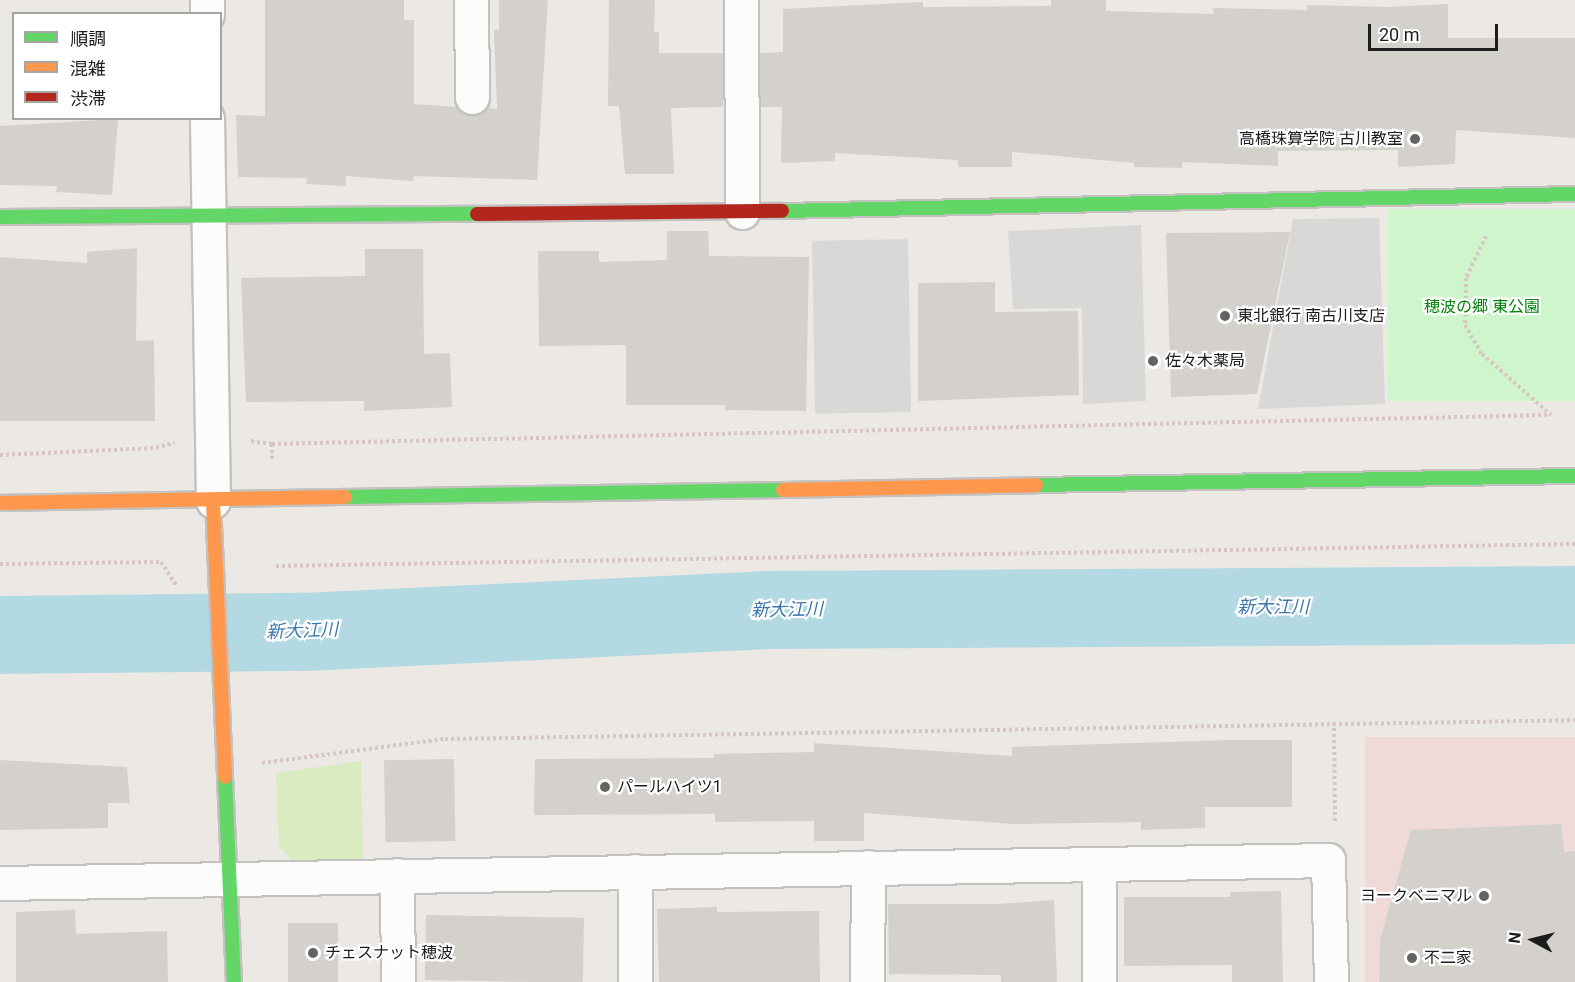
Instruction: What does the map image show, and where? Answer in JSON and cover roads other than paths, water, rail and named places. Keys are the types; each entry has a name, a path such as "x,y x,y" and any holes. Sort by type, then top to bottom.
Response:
{"street":[{"path":"471,0 472,98"},
{"path":"741,0 742,212"},
{"path":"207,120 213,501 232,880 234,982"},
{"path":"0,218 742,212 1575,194"},
{"path":"0,503 1575,476"},
{"path":"0,883 1328,860 1330,982"},
{"path":"1099,864 1099,982"},
{"path":"867,982 868,867"},
{"path":"635,871 635,982"},
{"path":"397,875 398,982"}],"waterway":[{"name":"新大江川","path":"0,635 304,632 767,610 1575,605"}],"place":[{"name":"高橋珠算学院 古川教室","path":"1415,139"},
{"name":"東北銀行 南古川支店","path":"1225,316"},
{"name":"佐々木薬局","path":"1153,361"},
{"name":"パールハイツ1","path":"605,787"},
{"name":"ヨークベニマル","path":"1484,896"},
{"name":"チェスナット穂波","path":"313,953"},
{"name":"不二家","path":"1412,958"}],"park label":[{"name":"穂波の郷 東公園","path":"1482,307"}]}
